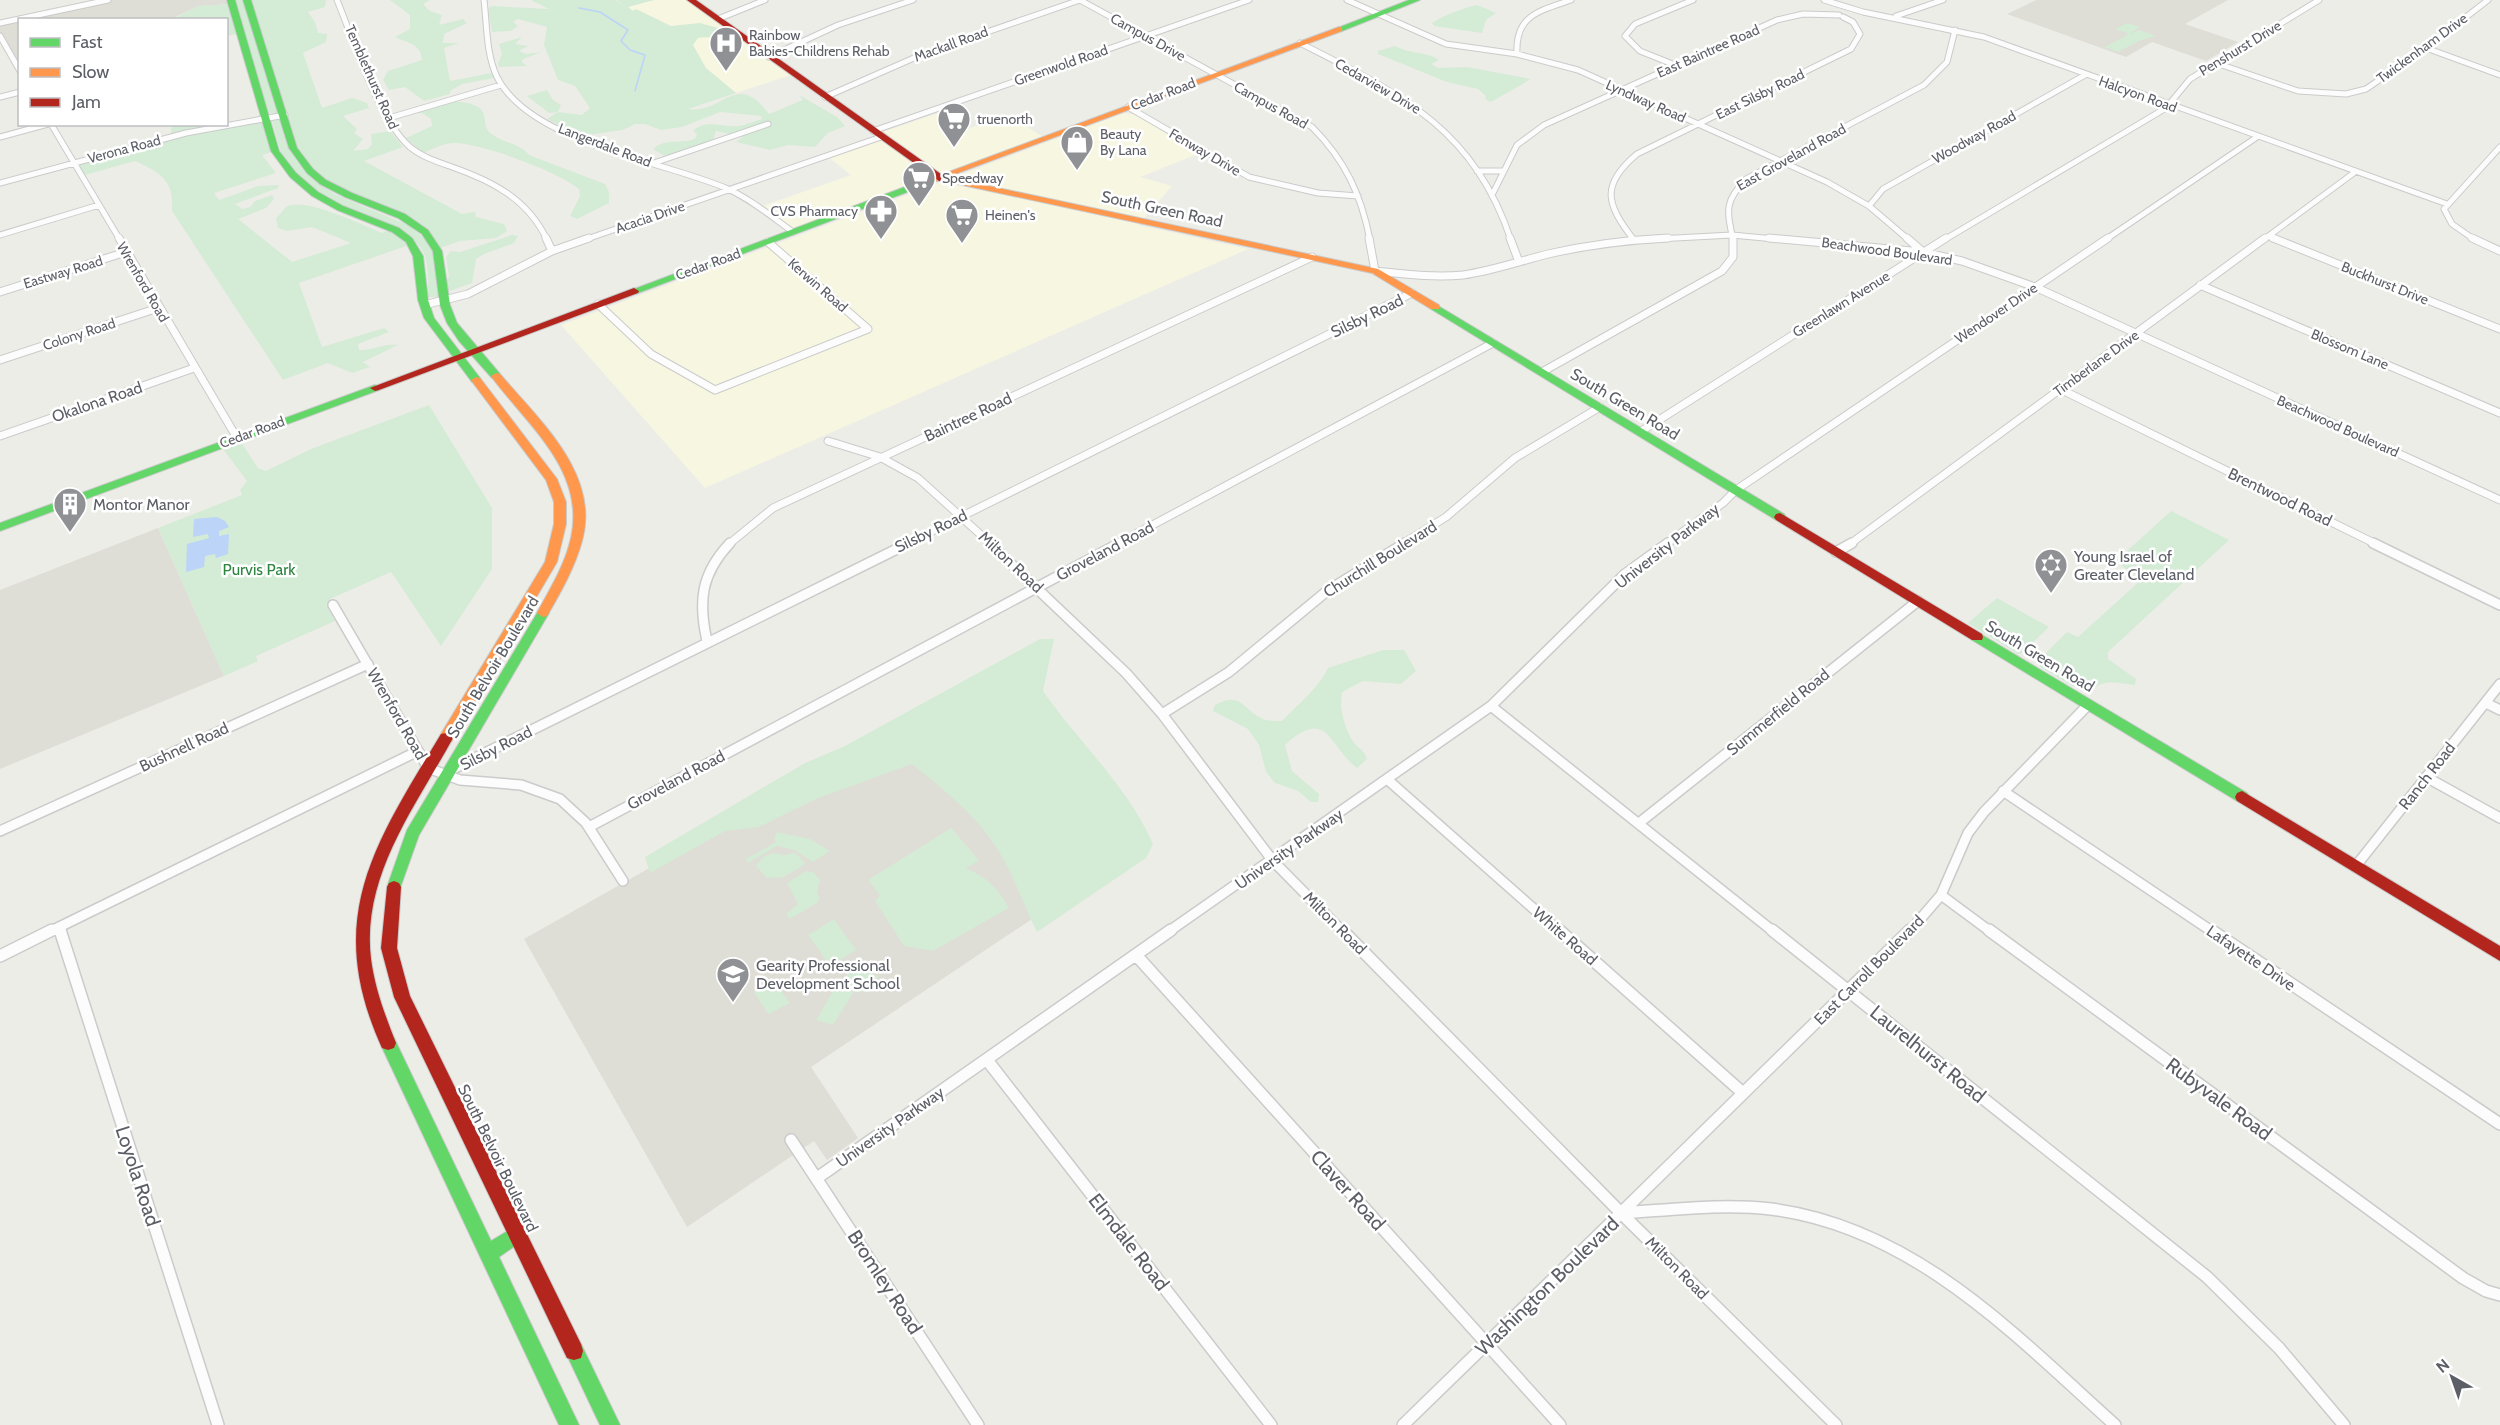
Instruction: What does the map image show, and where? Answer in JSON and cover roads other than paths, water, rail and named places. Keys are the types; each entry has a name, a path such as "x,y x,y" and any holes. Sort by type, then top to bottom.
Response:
{"street":[{"path":"22,18 108,0"},
{"name":"South Belvoir Boulevard","path":"231,0 283,167 300,185 326,202 380,223 409,240 420,258 424,305 434,327 553,480 563,521 551,562 395,823 378,859 362,910 363,976 375,1015 569,1425"},
{"name":"South Belvoir Boulevard","path":"247,0 285,115 293,148 301,163 315,177 343,194 405,219 425,232 434,243 443,261 443,302 452,323 566,462 578,485 584,518 576,552 565,577 412,834 392,894 389,948 402,998 609,1425"},
{"name":"Temblethurst Road","path":"337,0 395,131 416,152 479,176 518,199 536,217 552,251"},
{"path":"389,118 501,85 493,60 484,0"},
{"name":"South Green Road","path":"692,0 938,178 1375,271 2500,954"},
{"path":"718,19 765,0"},
{"path":"769,57 838,25 913,0"},
{"name":"Campus Drive","path":"1080,0 1215,75"},
{"name":"Mackall Road","path":"825,97 923,54 1080,0"},
{"name":"Greenwold Road","path":"877,134 1249,0"},
{"name":"Lyndway Road","path":"1347,0 1446,44 1517,54 1570,67 1827,182 1869,206 1923,252"},
{"name":"Cedar Road","path":"0,527 1416,0"},
{"path":"1517,54 1518,31 1525,22 1538,13 1571,0"},
{"path":"1675,65 1637,50 1627,43 1625,36 1635,24 1693,0"},
{"name":"Halcyon Road","path":"1824,0 1860,11 1894,16 1984,37 2447,204"},
{"path":"1894,16 1942,0"},
{"name":"Penshurst Drive","path":"2168,105 2190,79 2319,0"},
{"name":"Twickenham Drive","path":"2216,63 2298,91 2346,94 2366,89 2426,48 2488,0"},
{"name":"East Baintree Road","path":"1493,193 1517,145 1544,125 1777,20 1825,13 1841,6"},
{"path":"1834,9 1833,12 1854,20 1860,11"},
{"name":"East Baintree Road","path":"1825,13 1841,16"},
{"path":"0,23 18,19"},
{"name":"East Silsby Road","path":"1634,240 1615,216 1609,194 1612,179 1622,166 1637,154 1851,49 1860,34 1854,20"},
{"name":"East Groveland Road","path":"1542,372 1728,266 1734,253 1726,214 1727,201 1732,190 1746,179 1924,85 1940,73 1951,57 1955,30"},
{"path":"0,36 18,68"},
{"name":"Cedarview Drive","path":"1300,43 1383,86 1425,114 1456,144 1493,193 1519,262"},
{"path":"2426,48 2500,75"},
{"path":"1,59 11,56"},
{"name":"Campus Road","path":"1215,75 1312,127 1339,154 1350,173 1364,209 1375,271"},
{"name":"Woodway Road","path":"1869,206 1883,189 2085,75"},
{"name":"Langerdale Road","path":"501,85 526,108 550,124 595,143 729,189 756,204 793,232"},
{"path":"0,97 18,92"},
{"name":"Greenlawn Avenue","path":"1640,432 1923,252 2168,105"},
{"name":"Fenway Drive","path":"1128,107 1249,177 1318,193 1358,196"},
{"name":"Verona Road","path":"228,125 285,115"},
{"path":"654,163 768,124"},
{"path":"0,137 42,126"},
{"name":"Wrenford Road","path":"51,126 237,438"},
{"name":"Verona Road","path":"0,183 186,133 223,126"},
{"name":"Acacia Drive","path":"424,305 468,294 552,251 877,134"},
{"name":"Wendover Drive","path":"1736,490 2257,137"},
{"path":"2500,147 2444,209 2445,215 2454,226 2500,251"},
{"path":"1477,171 1502,171"},
{"name":"Timberlane Drive","path":"1836,552 1849,545 2200,285 2270,237 2355,172"},
{"path":"0,234 99,205"},
{"name":"Beachwood Boulevard","path":"1375,271 1425,276 1461,275 1549,254 1634,240 1732,235 1923,252 1962,261 2035,287 2499,499"},
{"name":"Buckhurst Drive","path":"2270,237 2500,329"},
{"name":"Kerwin Road","path":"598,304 637,346 661,364 715,390 868,329 768,242"},
{"name":"Eastway Road","path":"0,292 126,252"},
{"name":"Baintree Road","path":"707,641 701,609 707,573 724,548 745,526 773,508 1312,257"},
{"name":"Blossom Lane","path":"2200,285 2500,413"},
{"name":"Silsby Road","path":"448,775 707,641 1412,293"},
{"name":"Colony Road","path":"0,360 158,308"},
{"name":"Groveland Road","path":"589,826 1493,342"},
{"name":"Okalona Road","path":"0,436 194,368"},
{"name":"Brentwood Road","path":"2060,389 2500,605"},
{"name":"Churchill Boulevard","path":"1162,714 1234,669 1321,595 1446,517 1522,453 1600,407"},
{"name":"Milton Road","path":"828,441 880,458 918,478 1038,587 1126,673 1162,714 1273,861 1621,1213 1836,1425"},
{"name":"University Parkway","path":"818,1178 1491,706 1625,574 1736,490"},
{"name":"Summerfield Road","path":"1639,823 1918,601"},
{"name":"Wrenford Road","path":"333,605 428,768 448,775 512,783 544,790 574,807 589,826 623,881"},
{"name":"Bushnell Road","path":"0,831 368,664"},
{"name":"Ranch Road","path":"2355,867 2500,684"},
{"path":"2486,703 2500,710"},
{"name":"East Carroll Boulevard","path":"1621,1213 1901,941 1941,895 1968,833 2003,791 2088,705"},
{"name":"Laurelhurst Road","path":"1491,706 2207,1276 2278,1344 2310,1379 2344,1425"},
{"path":"0,956 418,751"},
{"path":"2426,777 2500,818"},
{"name":"White Road","path":"1388,780 1743,1093"},
{"name":"Lafayette Drive","path":"2003,791 2500,1124"},
{"name":"Rubyvale Road","path":"1941,895 2463,1278 2486,1291 2500,1295"},
{"name":"Loyola Road","path":"59,927 218,1425"},
{"name":"Claver Road","path":"1136,956 1560,1425"},
{"name":"Elmdale Road","path":"987,1059 1271,1425"},
{"name":"Bromley Road","path":"791,1140 978,1425"},
{"name":"Washington Boulevard","path":"1403,1425 1621,1213 1723,1206 1773,1209 1823,1219 1866,1233 1962,1289 2115,1425"},
{"path":"488,1253 516,1235"}],"water":[{"path":"217,517 225,521 229,527 219,531 219,536 229,534 228,554 216,558 215,554 205,556 204,567 186,572 187,544 209,538 208,534 193,537 194,519"}],"waterway":[{"path":"579,8 600,12 628,30 621,41 630,50 645,55 635,91"}],"place":[{"name":"Rainbow Babies-Childrens Rehab","path":"726,72"},
{"name":"truenorth","path":"954,148"},
{"name":"Beauty By Lana","path":"1077,171"},
{"name":"Speedway","path":"919,207"},
{"name":"CVS Pharmacy","path":"881,240"},
{"name":"Heinen's","path":"962,244"},
{"name":"Montor Manor","path":"70,533"},
{"name":"Young Israel of Greater Cleveland","path":"2051,594"},
{"name":"Gearity Professional Development School","path":"733,1003"}],"park label":[{"name":"Purvis Park","path":"259,569"}]}
